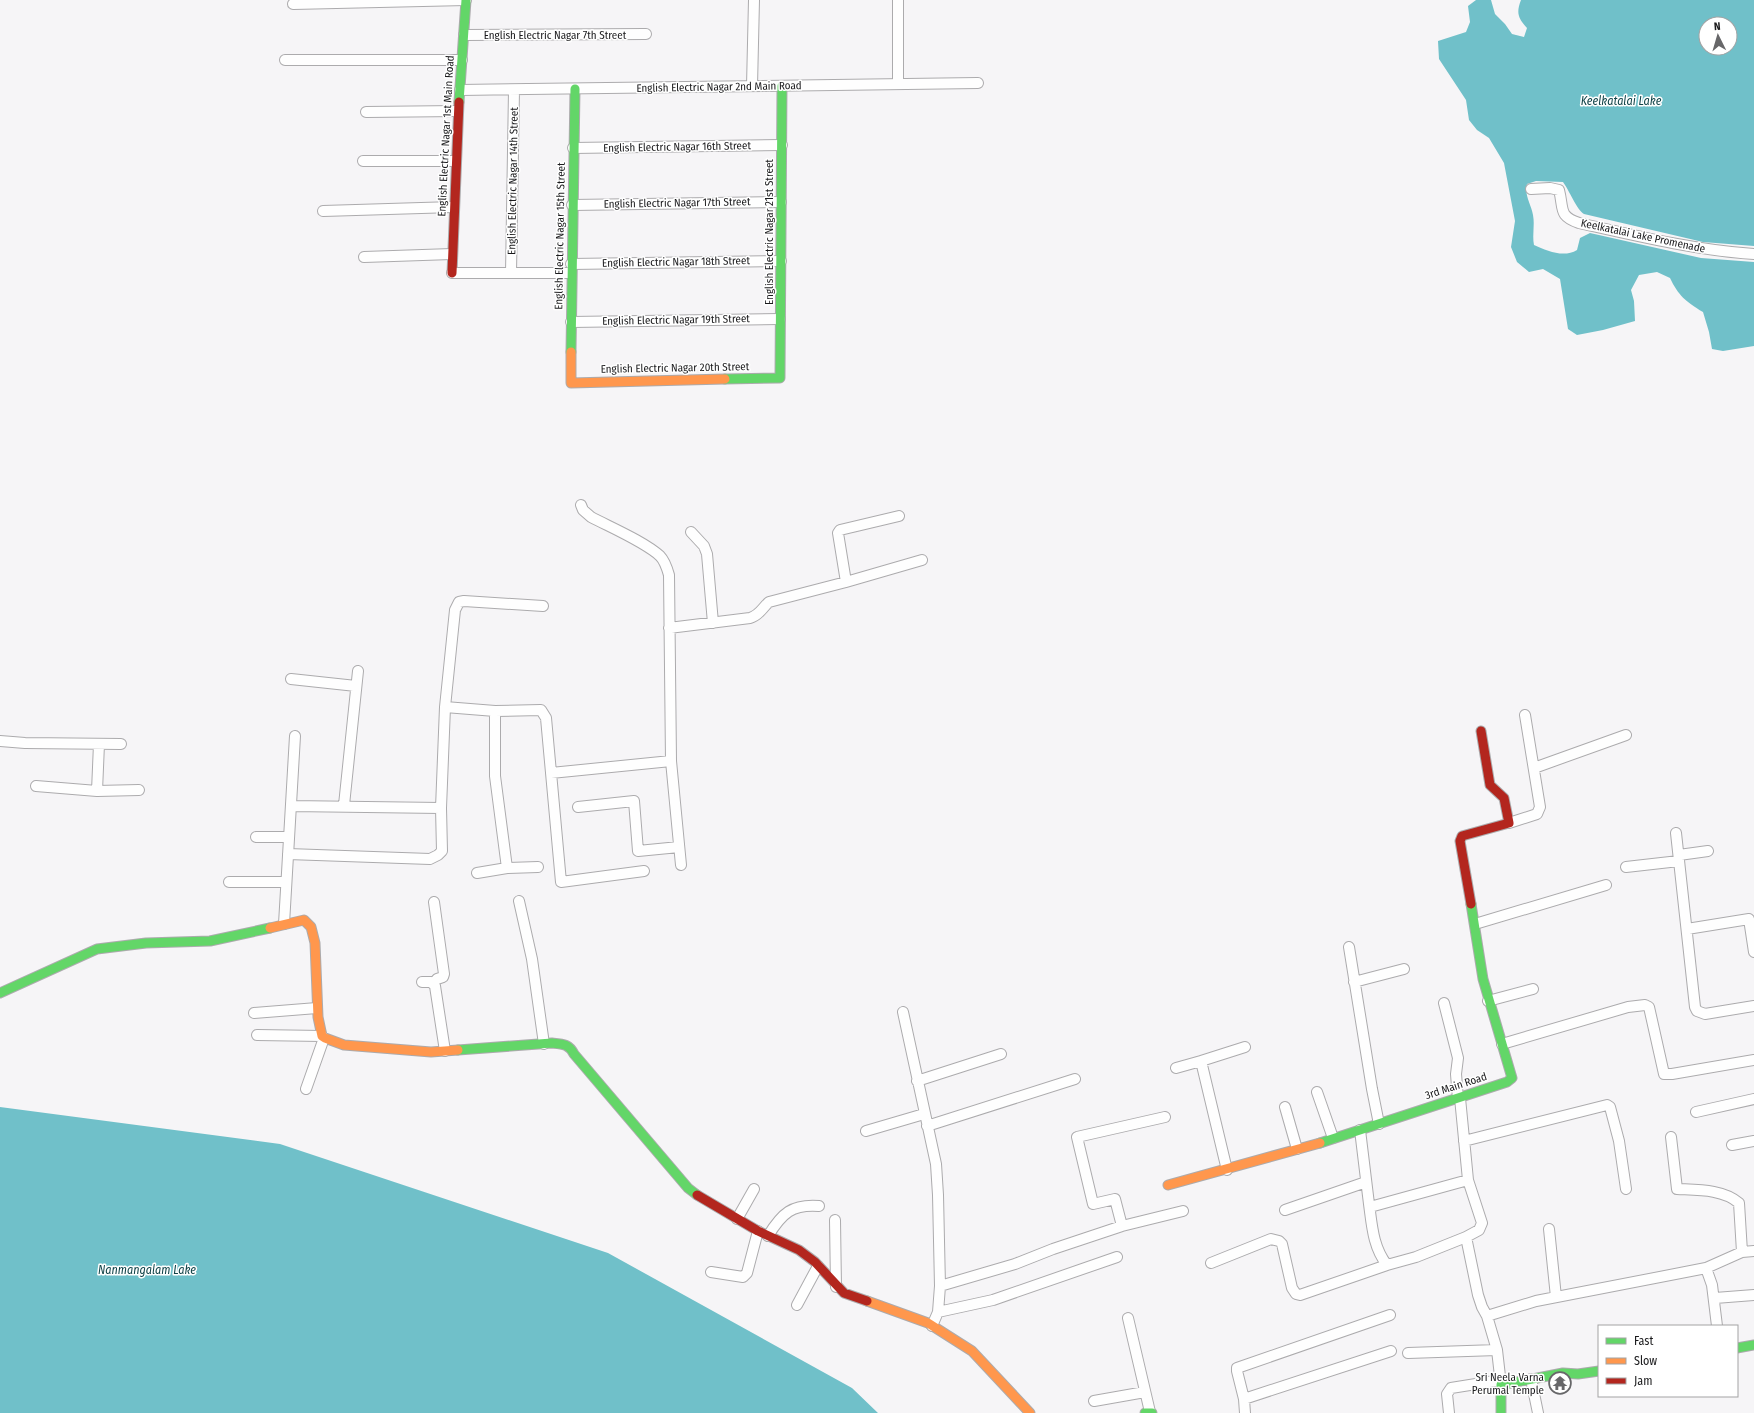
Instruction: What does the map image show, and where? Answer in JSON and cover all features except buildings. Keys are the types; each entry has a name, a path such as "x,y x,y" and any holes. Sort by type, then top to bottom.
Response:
{"street":[{"path":"293,4 466,0"},
{"name":"English Electric Nagar 1st Main Road","path":"452,273 458,111 466,0"},
{"path":"752,86 754,0"},
{"path":"898,0 898,84"},
{"name":"English Electric Nagar 7th Street","path":"464,35 646,34"},
{"path":"285,60 462,60"},
{"name":"English Electric Nagar 2nd Main Road","path":"460,90 978,83"},
{"name":"English Electric Nagar 21st Street","path":"780,378 782,86"},
{"name":"English Electric Nagar 15th Street","path":"571,383 574,89"},
{"name":"English Electric Nagar 14th Street","path":"511,273 514,90"},
{"path":"366,112 458,111"},
{"name":"English Electric Nagar 16th Street","path":"573,148 782,145"},
{"path":"363,161 456,161"},
{"name":"Keelkatalai Lake Promenade","path":"1531,189 1550,188 1558,190 1564,216 1569,220 1579,223 1672,244 1724,252 1754,254"},
{"name":"English Electric Nagar 17th Street","path":"572,205 781,202"},
{"path":"323,211 454,207"},
{"path":"364,257 452,254"},
{"name":"English Electric Nagar 18th Street","path":"452,273 511,273 571,269 781,261"},
{"name":"English Electric Nagar 19th Street","path":"571,322 780,319"},
{"name":"English Electric Nagar 20th Street","path":"571,383 780,378"},
{"path":"581,505 583,510 592,517 648,547 660,556 666,565 669,575 668,628 671,761 681,866"},
{"path":"846,582 838,533 840,530 900,516"},
{"path":"691,532 704,546 707,554 713,623"},
{"path":"668,628 756,616 769,602 922,560"},
{"path":"288,854 430,859 438,855 442,851 441,808 445,707 455,610 459,602 464,601 543,606"},
{"path":"344,805 358,671"},
{"path":"291,679 356,686"},
{"path":"445,707 495,710 541,710 546,718 561,882 644,871"},
{"path":"495,710 495,776 507,868"},
{"path":"1481,731 1490,785 1504,798 1509,823 1537,814 1540,812 1540,807 1525,715"},
{"path":"1534,768 1626,734"},
{"path":"284,924 295,736"},
{"path":"0,741 26,744 121,744"},
{"path":"97,791 99,744"},
{"path":"551,773 671,761"},
{"path":"36,786 97,791 139,790"},
{"path":"578,807 634,800 638,851 679,847"},
{"path":"291,806 344,805 441,808"},
{"name":"3rd Main Road","path":"1168,1185 1227,1170 1380,1124 1459,1099 1507,1082 1512,1078 1483,980 1475,924 1460,841 1462,836 1509,823"},
{"path":"1676,833 1695,1007 1697,1011 1706,1014 1754,1006"},
{"path":"256,837 288,837"},
{"path":"1626,867 1679,858 1708,851"},
{"path":"477,873 507,868 538,867"},
{"path":"229,882 286,882"},
{"path":"1475,924 1606,885"},
{"path":"519,901 532,959 544,1044"},
{"path":"433,984 437,979 443,977 444,974 434,902"},
{"path":"1687,929 1749,919 1754,952"},
{"path":"0,993 97,949 146,943 210,941 304,920 311,927 315,943 317,1008 323,1037 306,1089"},
{"path":"1349,947 1372,1089 1380,1124"},
{"path":"1354,982 1404,968"},
{"path":"422,982 431,982 435,986 445,1051"},
{"path":"1488,1001 1533,989"},
{"path":"1211,1263 1270,1239 1279,1241 1282,1244 1292,1288 1296,1294 1300,1295 1416,1257 1466,1237 1479,1230 1482,1223 1468,1180 1456,1074 1458,1058 1444,1004"},
{"path":"1502,1044 1628,1007 1645,1005 1649,1007 1664,1074 1672,1074 1754,1060"},
{"path":"254,1013 317,1008"},
{"path":"903,1012 936,1172 940,1286 938,1312 932,1326"},
{"path":"258,1035 323,1037 330,1042 344,1045 431,1052 544,1044 563,1044 570,1047 574,1054 688,1188 698,1196 763,1234 799,1250 818,1266 844,1294 932,1326 972,1351 1030,1413"},
{"path":"1176,1068 1245,1047"},
{"path":"917,1081 1001,1054"},
{"path":"1202,1061 1227,1170"},
{"path":"927,1126 1075,1079"},
{"path":"1317,1092 1333,1138"},
{"path":"1696,1112 1754,1099"},
{"path":"1464,1141 1607,1105 1610,1107 1619,1141 1626,1189"},
{"path":"1285,1106 1297,1149"},
{"path":"866,1131 924,1114"},
{"path":"1122,1226 1115,1199 1093,1204 1077,1137 1165,1117"},
{"path":"1360,1130 1370,1207 1370,1224 1376,1246 1381,1257 1388,1265"},
{"path":"1671,1137 1677,1189 1714,1192 1733,1197 1739,1203 1742,1252"},
{"path":"1732,1145 1754,1141"},
{"path":"1370,1207 1468,1180"},
{"path":"1286,1210 1366,1182"},
{"path":"737,1219 754,1189"},
{"path":"711,1272 742,1277 747,1273 763,1234 778,1220 788,1211 805,1205 819,1206"},
{"path":"940,1286 1015,1264 1122,1226 1183,1211"},
{"path":"835,1220 836,1287"},
{"path":"1549,1229 1556,1297"},
{"path":"1466,1237 1478,1295 1482,1307 1488,1316 1497,1350 1501,1382 1501,1413"},
{"path":"1488,1316 1536,1301 1706,1268 1742,1252 1754,1251"},
{"path":"938,1312 993,1300 1117,1257"},
{"path":"797,1305 818,1266"},
{"path":"1706,1268 1715,1298 1717,1325"},
{"path":"1715,1298 1754,1295"},
{"path":"1245,1413 1244,1399 1236,1371 1240,1366 1390,1315"},
{"path":"1128,1318 1149,1413"},
{"path":"1738,1348 1754,1345"},
{"path":"1408,1353 1497,1350"},
{"path":"1244,1399 1391,1351"},
{"path":"1449,1413 1447,1394 1451,1388 1531,1379 1563,1372 1578,1374 1598,1370"},
{"path":"1531,1379 1538,1413"},
{"path":"1094,1401 1145,1392"}],"water":[{"name":"Keelkatalai Lake","path":"1476,0 1491,0 1495,14 1512,34 1524,37 1527,28 1518,12 1521,0 1754,0 1754,246 1703,242 1584,214 1581,212 1563,182 1536,181 1527,184 1526,188 1534,219 1534,245 1556,253 1561,254 1577,250 1580,238 1590,233 1701,258 1754,262 1754,346 1723,351 1712,349 1703,312 1683,298 1670,278 1657,272 1639,275 1631,290 1634,301 1635,321 1603,330 1577,335 1568,329 1560,279 1543,269 1529,272 1517,262 1511,247 1515,221 1504,163 1489,138 1477,130 1469,120 1466,100 1439,59 1438,41 1466,32 1470,22 1468,6"},
{"name":"Nanmangalam Lake","path":"0,1107 280,1144 608,1253 852,1388 878,1413 0,1413"}],"traffic: fast":[{"path":"459,102 466,0"},
{"path":"725,379 780,378 782,86"},
{"path":"571,352 575,89"},
{"path":"1320,1143 1507,1082 1512,1078 1483,979 1471,904"},
{"path":"0,993 97,949 146,943 210,941 270,928"},
{"path":"458,1050 552,1043 568,1046 688,1188 697,1195"},
{"path":"1738,1348 1754,1345"},
{"path":"1501,1413 1501,1385 1563,1373 1578,1374 1598,1371"},
{"path":"1145,1413 1152,1413"}],"traffic: slow":[{"path":"571,352 571,383 725,379"},
{"path":"270,928 304,920 311,927 315,943 318,1017 322,1036 325,1038 344,1045 431,1052 458,1050"},
{"path":"1168,1185 1320,1143"},
{"path":"867,1301 928,1323 972,1351 1030,1413"}],"traffic: jam":[{"path":"452,273 459,102"},
{"path":"1471,904 1460,841 1462,836 1509,823 1504,798 1490,785 1481,731"},
{"path":"697,1195 758,1231 799,1250 815,1262 844,1293 867,1301"}],"place":[{"name":"Sri Neela Varna Perumal Temple","path":"1560,1383"}]}
